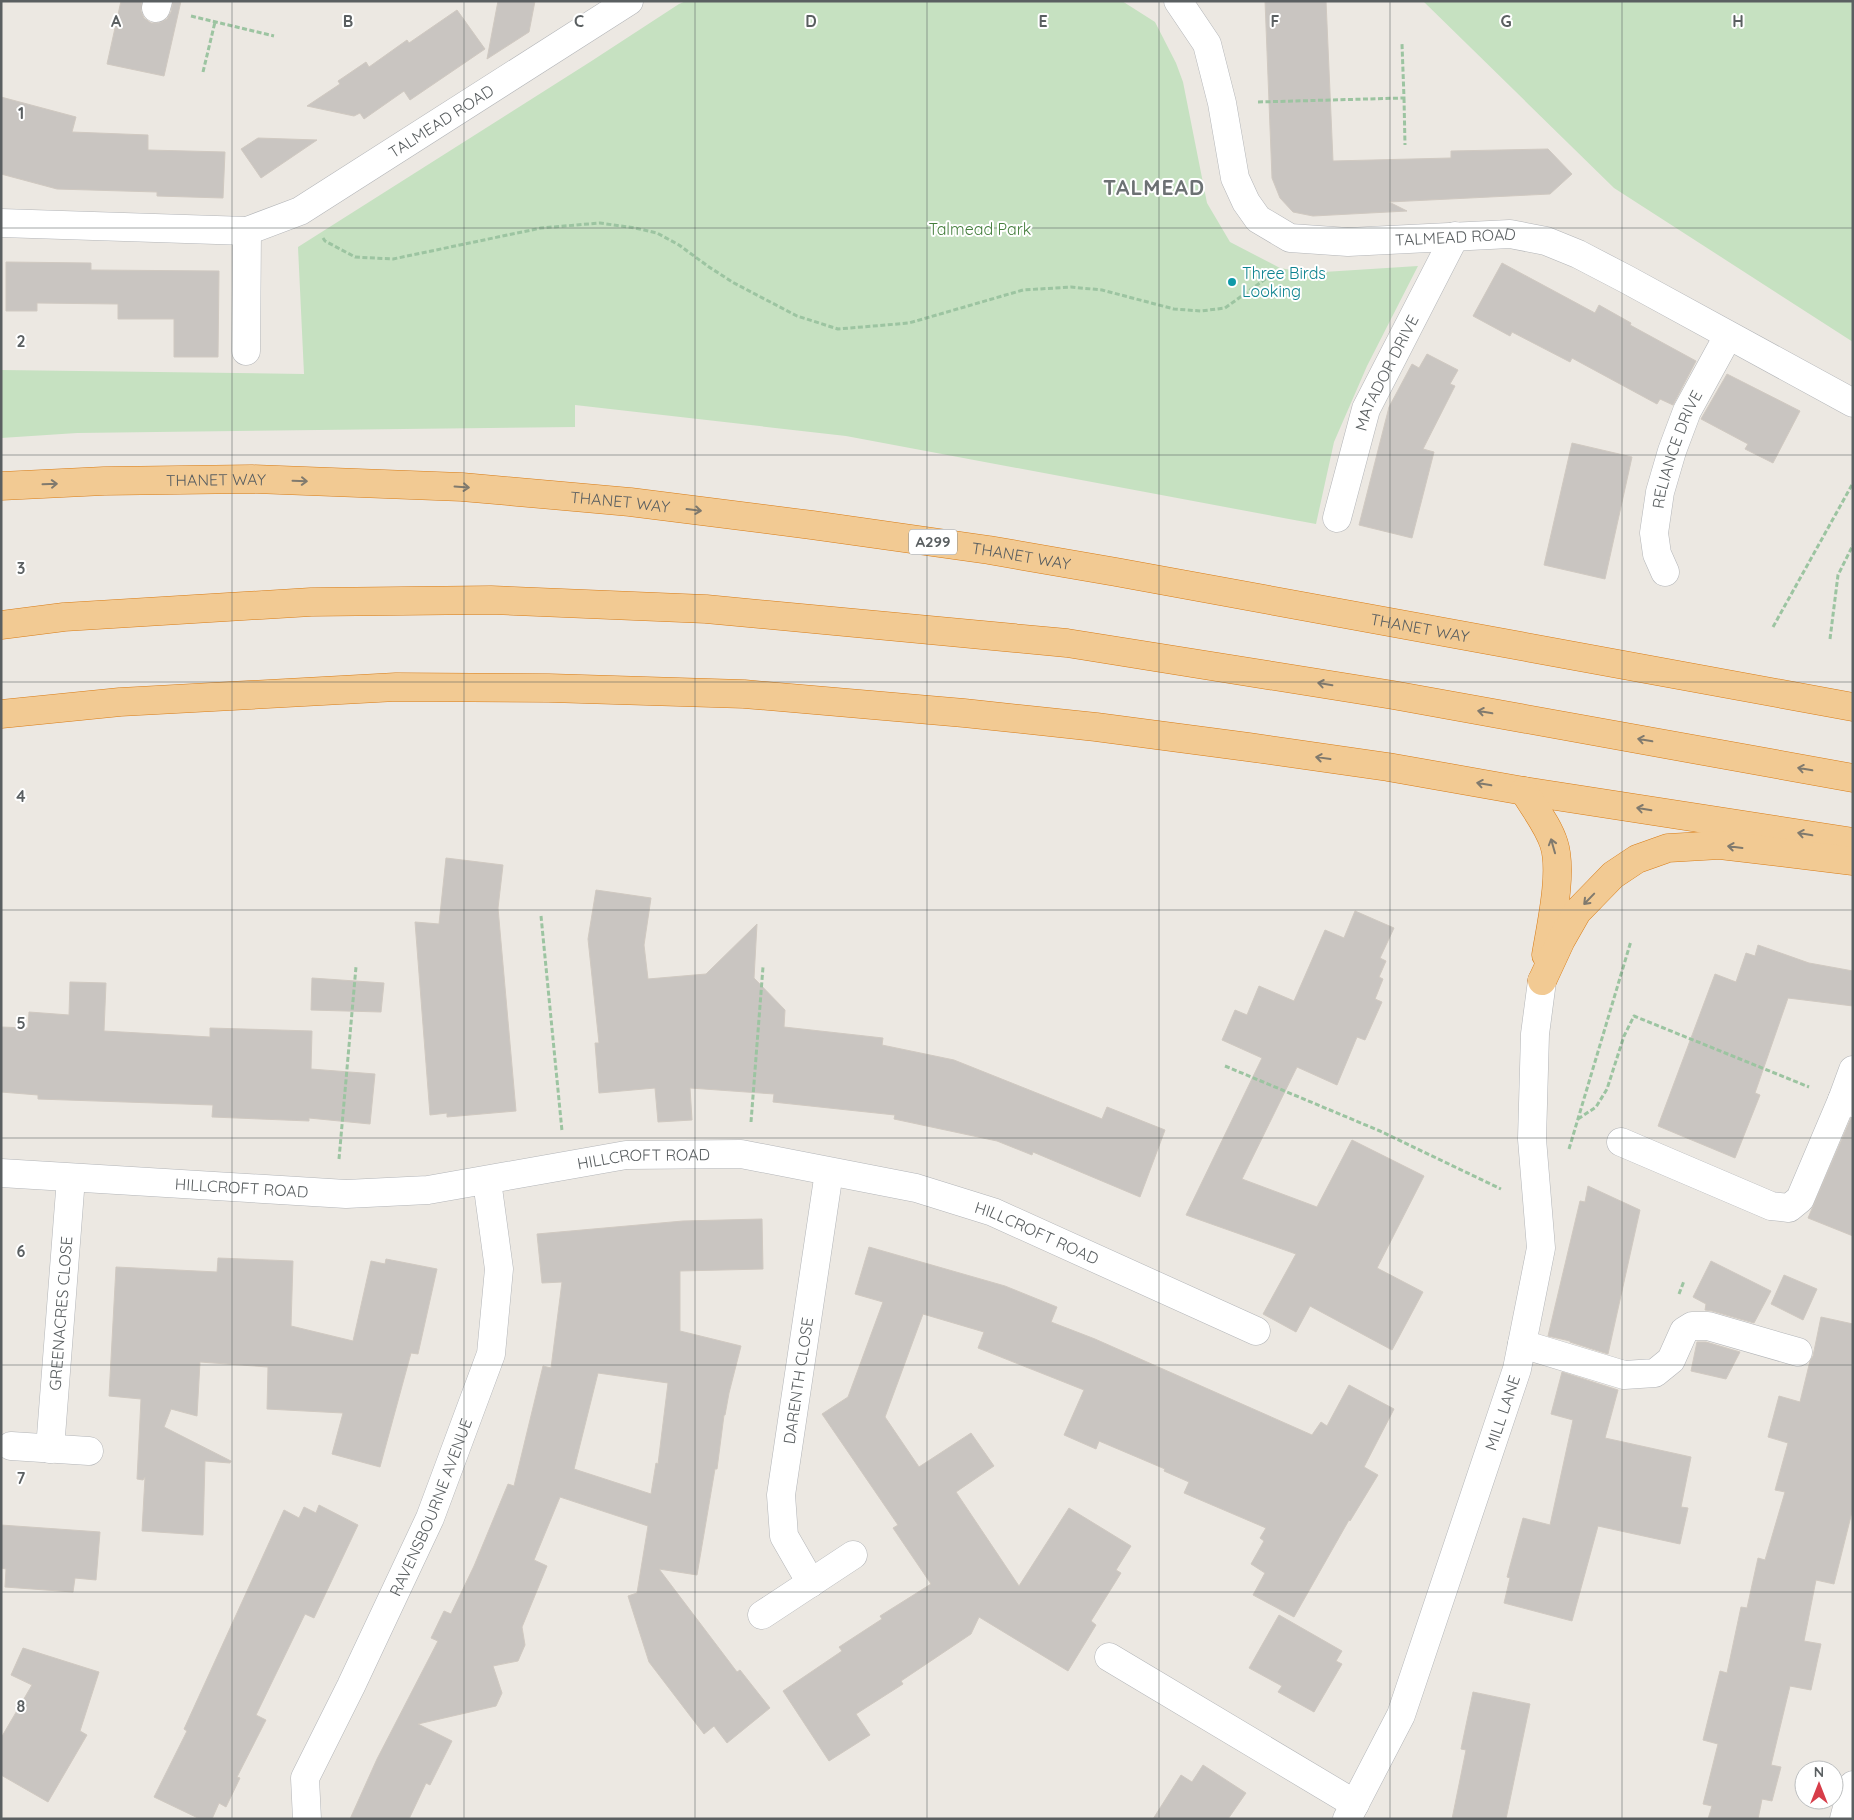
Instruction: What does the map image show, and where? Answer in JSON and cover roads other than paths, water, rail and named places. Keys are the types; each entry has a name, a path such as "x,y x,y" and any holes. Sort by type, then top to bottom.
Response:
{"highway":[{"name":"THANET WAY","path":"1,486 252,479 462,487 639,503 812,525 999,552 1136,575 1853,707"},
{"path":"1,625 64,617 311,602 491,600 706,609 1067,643 1394,695 1853,778"},
{"path":"1,714 120,702 396,687 550,688 744,694 964,713 1248,746 1853,842"},
{"path":"1524,791 1543,821 1554,845 1557,868 1542,981"},
{"path":"1542,981 1561,940 1577,912 1613,875 1637,859 1668,848 1720,845 1853,861"}],"street":[{"name":"TALMEAD ROAD","path":"1,222 247,231 300,211 629,1"},
{"name":"TALMEAD ROAD","path":"1178,1 1206,44 1222,103 1235,178 1246,202 1258,219 1290,238 1348,242 1510,234 1546,241 1610,270 1853,403"},
{"path":"246,351 247,231"},
{"name":"MATADOR DRIVE","path":"1337,518 1366,409 1455,236"},
{"name":"RELIANCE DRIVE","path":"1665,572 1658,554 1654,533 1660,492 1687,410 1728,336"},
{"name":"MILL LANE","path":"1351,1811 1401,1715 1517,1369 1540,1248 1532,1140 1535,1034 1542,981"},
{"path":"1621,1142 1772,1206 1790,1208 1800,1199 1848,1102 1853,1070"},
{"name":"HILLCROFT ROAD","path":"1,1173 337,1194 428,1190 488,1181 626,1155 749,1155 916,1188 993,1212 1256,1331"},
{"name":"DARENTH CLOSE","path":"810,1583 784,1536 781,1495 829,1172"},
{"name":"GREENACRES CLOSE","path":"50,1449 70,1178"},
{"name":"RAVENSBOURNE AVENUE","path":"308,1819 305,1778 351,1686 430,1518 491,1354 499,1269 488,1181"},
{"path":"1522,1344 1624,1375 1655,1373 1671,1360 1684,1331 1692,1326 1708,1326 1798,1352"},
{"path":"11,1446 89,1451"},
{"path":"762,1615 853,1555"},
{"path":"1109,1657 1351,1811"},
{"path":"1844,1819 1853,1785"}],"place":[{"name":"Three Birds Looking","path":"1232,282"}],"district":[{"name":"TALMEAD","path":"1154,188"}],"park label":[{"name":"Talmead Park","path":"980,229"}]}
